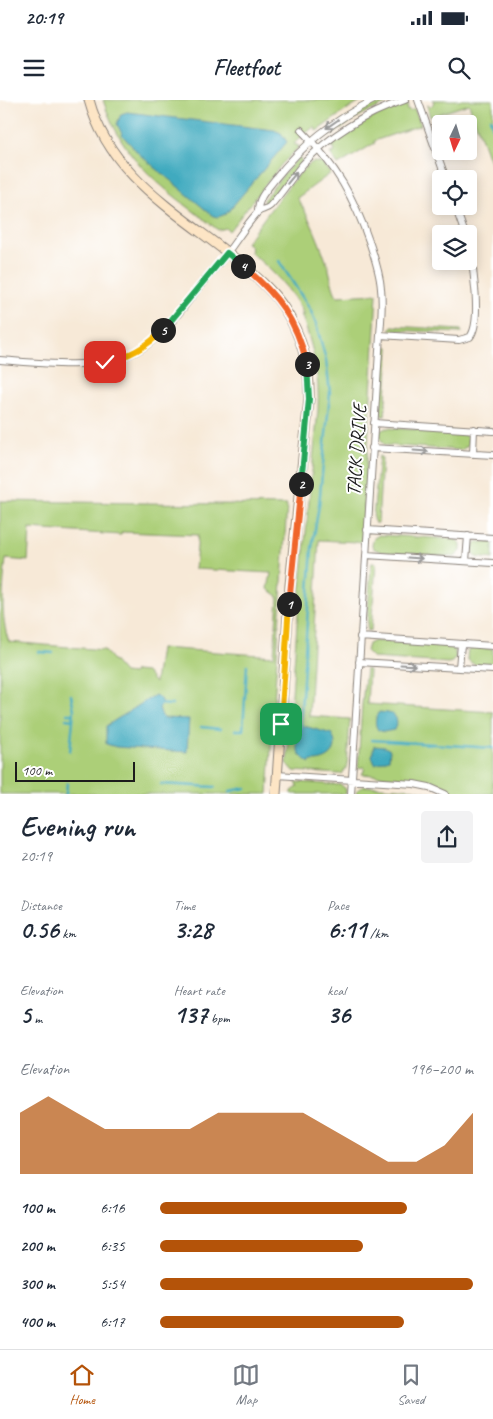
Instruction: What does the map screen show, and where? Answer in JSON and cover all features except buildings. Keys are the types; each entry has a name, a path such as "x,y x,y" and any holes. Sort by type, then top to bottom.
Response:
{"main road":[{"path":"89,100 103,135 112,151 126,169 152,194 263,283 284,308 300,342 309,379 308,418 290,585 276,794"}],"street":[{"path":"0,360 39,363 105,362 130,354 147,344 162,331 227,253 258,211 258,201 290,162 311,141 346,114 374,100"},
{"path":"258,211 268,208 299,169 318,149 348,127 376,112 405,100"},
{"path":"418,100 443,170"},
{"name":"TACK DRIVE","path":"300,130 318,149 349,192 370,244 381,288 380,335 351,794"},
{"path":"380,335 472,340 474,330 474,270"},
{"path":"374,423 493,431"},
{"path":"473,454 474,430"},
{"path":"372,448 493,456"},
{"path":"367,530 493,538"},
{"path":"466,561 468,536"},
{"path":"366,555 493,563"},
{"path":"360,637 493,646"},
{"path":"459,668 461,644"},
{"path":"359,662 493,670"},
{"path":"277,775 419,784 445,794"}],"green space":[{"path":"103,100 364,100 316,131 315,126 300,138 294,144 299,146 298,148 281,165 229,231 226,228 218,230 149,174 123,142 112,123"},
{"path":"382,100 395,100 363,114 331,135 328,135 328,132 341,123"},
{"path":"432,100 493,100 493,170 478,129 478,115 473,115 469,104 430,117 427,105 431,107 434,102"},
{"path":"403,105 408,105 407,109 411,111 414,108 421,125 374,141 375,143 338,165 330,153 334,153 335,148 331,147 336,141 364,122"},
{"path":"299,157 302,161 267,204 264,203 263,200"},
{"path":"313,162 322,163 331,173 297,198 318,239 335,293 337,296 377,294 362,541 319,540 309,716 350,719 347,767 342,774 294,771 287,763 297,624 318,410 318,385 312,349 301,314 304,315 288,289 251,253 250,245 246,243 288,186"},
{"path":"392,326 461,330 462,333 390,330"},
{"path":"385,346 389,347 385,416 382,416 380,413"},
{"path":"386,428 460,432 468,437 468,445 460,450 385,445 379,437 380,431"},
{"path":"379,456 382,458 378,523 375,523 373,519"},
{"path":"0,501 287,505 268,794 0,794","holes":["30,529 121,535 122,532 198,535 195,569 271,573 268,589 278,596 274,656 160,648 155,683 146,672 134,671 133,674 124,673 104,650 9,642 3,612 6,559 28,561"]},
{"path":"379,535 455,539 461,544 461,551 455,557 381,552 373,548 372,545 374,538"},
{"path":"478,542 493,542 493,559 476,557 473,547"},
{"path":"372,563 376,563 371,630 368,631 367,626"},
{"path":"374,641 450,646 454,649 456,657 452,662 448,663 373,658 366,651 368,644"},
{"path":"475,647 493,649 493,666 474,664 468,660 468,651"},
{"path":"366,669 369,670 367,704 493,712 493,794 456,794 424,780 362,774 365,769 364,767 358,768"},
{"path":"296,782 341,785 346,789 346,794 292,794 292,791 298,787"},
{"path":"364,786 414,789 433,794 356,794 357,790"}],"water":[{"path":"127,112 274,130 281,133 287,142 226,214 218,217 213,216 140,155 123,136 117,124 121,114"},
{"path":"155,695 161,701 159,709 163,718 189,719 187,752 116,747 106,744 106,726"},
{"path":"379,712 395,716 397,722 394,730 384,732 378,730 376,721"},
{"path":"304,726 332,734 335,746 331,755 322,760 310,761 310,763 302,757 299,753 297,740 300,728"},
{"path":"374,746 385,747 390,750 389,759 375,764 372,756"}],"waterway":[{"path":"490,118 493,128"},
{"path":"279,261 310,309 316,324 326,360 330,393 319,505 312,548 301,711 303,730"},
{"path":"39,652 53,653"},
{"path":"235,730 243,730 247,665"},
{"path":"70,751 74,710 71,695"},
{"path":"158,704 172,705"},
{"path":"67,714 74,714"},
{"path":"66,719 73,720"},
{"path":"201,727 221,729"},
{"path":"372,740 493,748"},
{"path":"66,794 67,783"},
{"path":"161,784 215,787"},
{"path":"230,791 246,788"}],"route":[{"path":"105,362 140,350 153,340 227,253 272,292 296,329 308,368 310,389 290,585 281,724"}]}
